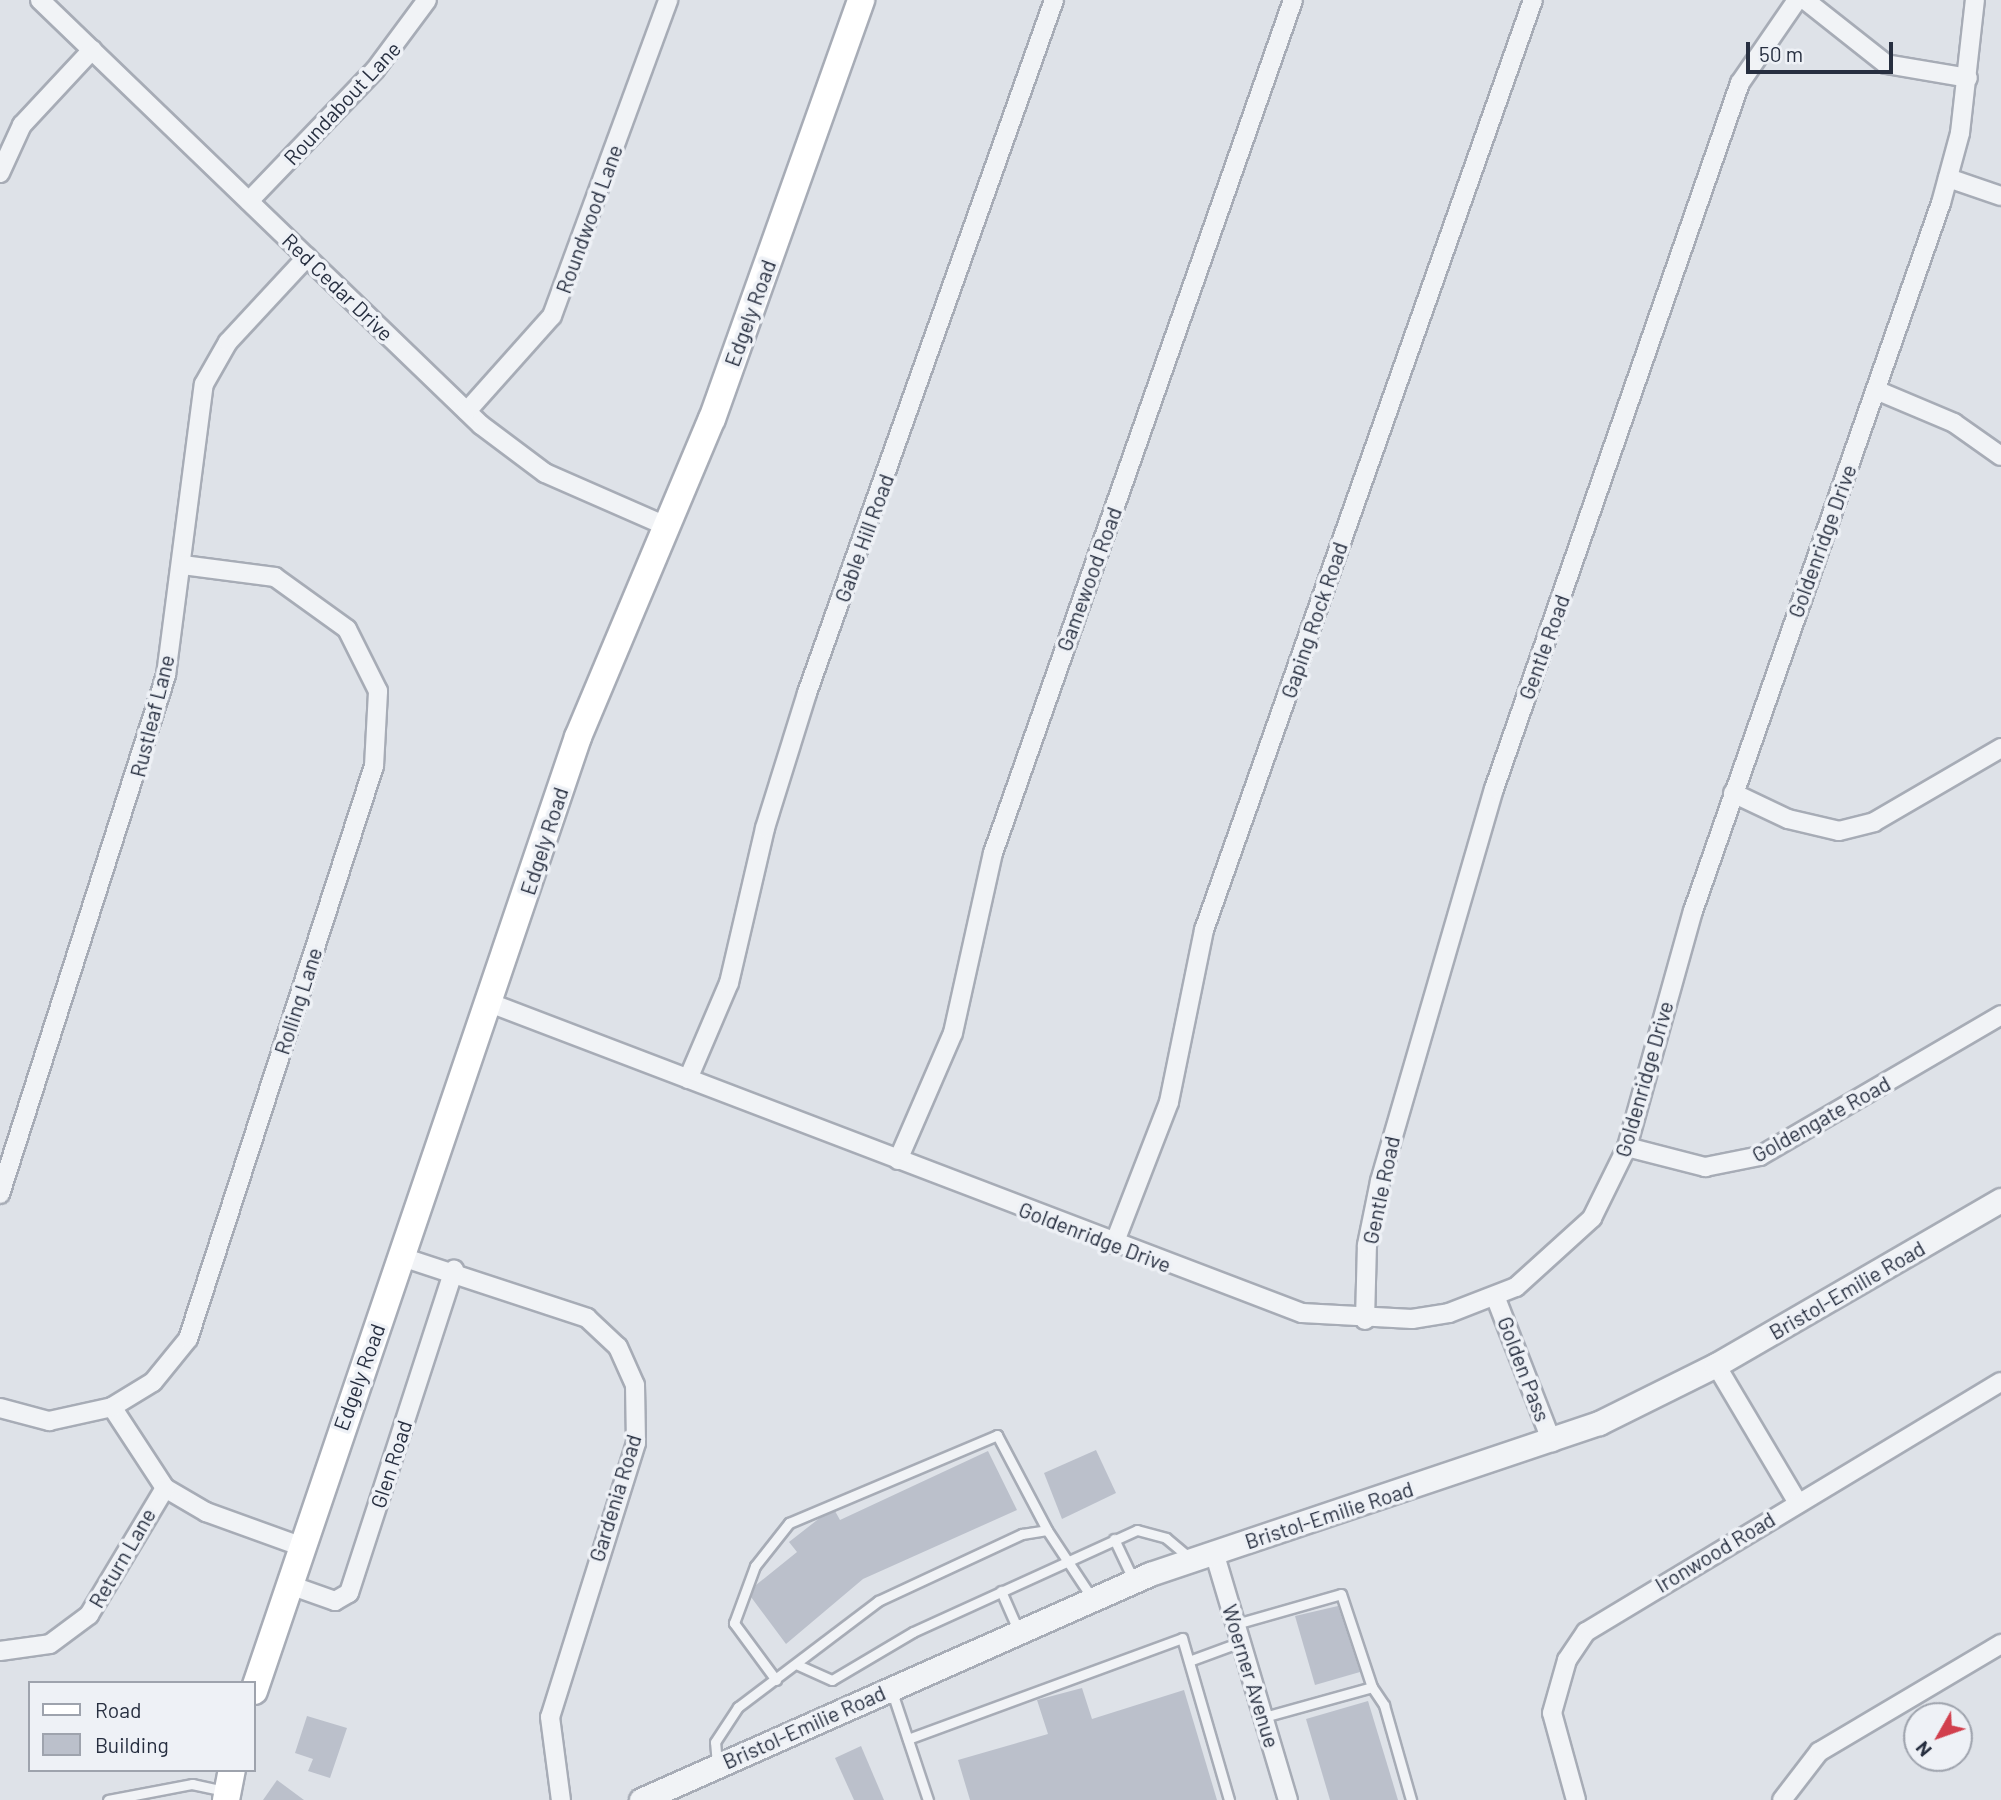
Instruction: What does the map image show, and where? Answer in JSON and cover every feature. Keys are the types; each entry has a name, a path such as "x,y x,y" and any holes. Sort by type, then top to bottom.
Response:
{"main road":[{"name":"Edgely Road","path":"256,1685 287,1584 490,1003 578,737 668,527 861,0"}],"street":[{"name":"Red Cedar Drive","path":"40,0 467,411 545,473 668,527"},
{"name":"Roundabout Lane","path":"249,201 398,44 427,0"},
{"name":"Roundwood Lane","path":"467,411 552,316 668,0"},
{"name":"Gable Hill Road","path":"688,1079 729,984 765,828 807,693 1054,0"},
{"name":"Gamewood Road","path":"898,1160 953,1033 993,853 1293,0"},
{"name":"Gaping Rock Road","path":"1114,1244 1169,1101 1204,930 1533,0"},
{"name":"Gentle Road","path":"1365,1320 1367,1245 1380,1181 1494,789 1740,83 1797,0"},
{"path":"1805,0 1886,64 1968,78"},
{"name":"Goldenridge Drive","path":"490,1003 1252,1298 1302,1313 1365,1320 1449,1313 1495,1296 1542,1269 1574,1240 1602,1202 1627,1147 1733,793 1948,178 1968,78 1975,0"},
{"path":"0,173 22,125 92,50"},
{"path":"1948,178 2001,196"},
{"name":"Rustleaf Lane","path":"0,1194 143,762 166,675 183,565 195,434 210,368 307,257"},
{"path":"1876,390 1954,423 2001,456"},
{"name":"Rolling Lane","path":"0,1408 49,1421 112,1407 153,1382 194,1326 380,738 370,668 338,620 275,577 183,565"},
{"path":"1733,793 1788,819 1839,831 1874,822 2001,748"},
{"name":"Goldengate Road","path":"1627,1147 1705,1167 1760,1156 2001,1015"},
{"name":"Bristol-Emilie Road","path":"641,1800 1018,1630 1134,1581 1192,1559 1552,1442 1716,1365 2001,1200"},
{"name":"Gardenia Road","path":"402,1257 454,1270 587,1318 618,1347 635,1384 636,1443 550,1717 561,1800"},
{"name":"Glen Road","path":"287,1584 335,1601 349,1593 454,1270"},
{"name":"Golden Pass","path":"1495,1296 1552,1442"},
{"path":"1716,1365 1798,1503"},
{"name":"Ironwood Road","path":"1576,1800 1552,1713 1555,1689 1578,1641 1603,1619 2001,1382"},
{"path":"112,1407 165,1488 206,1512 300,1546"},
{"name":"Return Lane","path":"0,1651 50,1644 89,1615 165,1488"},
{"name":"Woerner Avenue","path":"1214,1552 1288,1800"},
{"path":"1782,1800 1819,1752 2001,1644"}],"lane":[{"path":"776,1681 734,1623 755,1566 789,1523 997,1435 1046,1530 1072,1560 1092,1598"},
{"path":"717,1766 715,1742 738,1707 798,1665 878,1601 1021,1534 1046,1530"},
{"path":"798,1665 832,1680 1001,1591 1138,1530 1166,1538 1192,1559"},
{"path":"1114,1539 1134,1581"},
{"path":"1001,1591 1018,1630"},
{"path":"1236,1623 1341,1594 1372,1687 1384,1705 1411,1800"},
{"path":"908,1739 1182,1638 1229,1800"},
{"path":"1189,1661 1241,1642"},
{"path":"891,1687 928,1800"},
{"path":"1264,1717 1372,1687"},
{"path":"108,1800 192,1784 229,1787"}],"building":[{"path":"1096,1450 1116,1493 1062,1519 1044,1473"},
{"path":"988,1451 1017,1510 863,1579 786,1644 751,1597 756,1585 797,1552 789,1542 821,1517 835,1511 840,1520"},
{"path":"1338,1606 1360,1672 1315,1685 1295,1616"},
{"path":"1082,1688 1092,1719 1184,1690 1217,1800 970,1800 958,1760 1048,1734 1037,1700"},
{"path":"1368,1701 1398,1800 1330,1800 1306,1719"},
{"path":"307,1716 347,1728 330,1778 308,1771 313,1759 295,1753"},
{"path":"861,1746 884,1800 854,1800 835,1758"},
{"path":"277,1780 304,1800 263,1800"}]}
